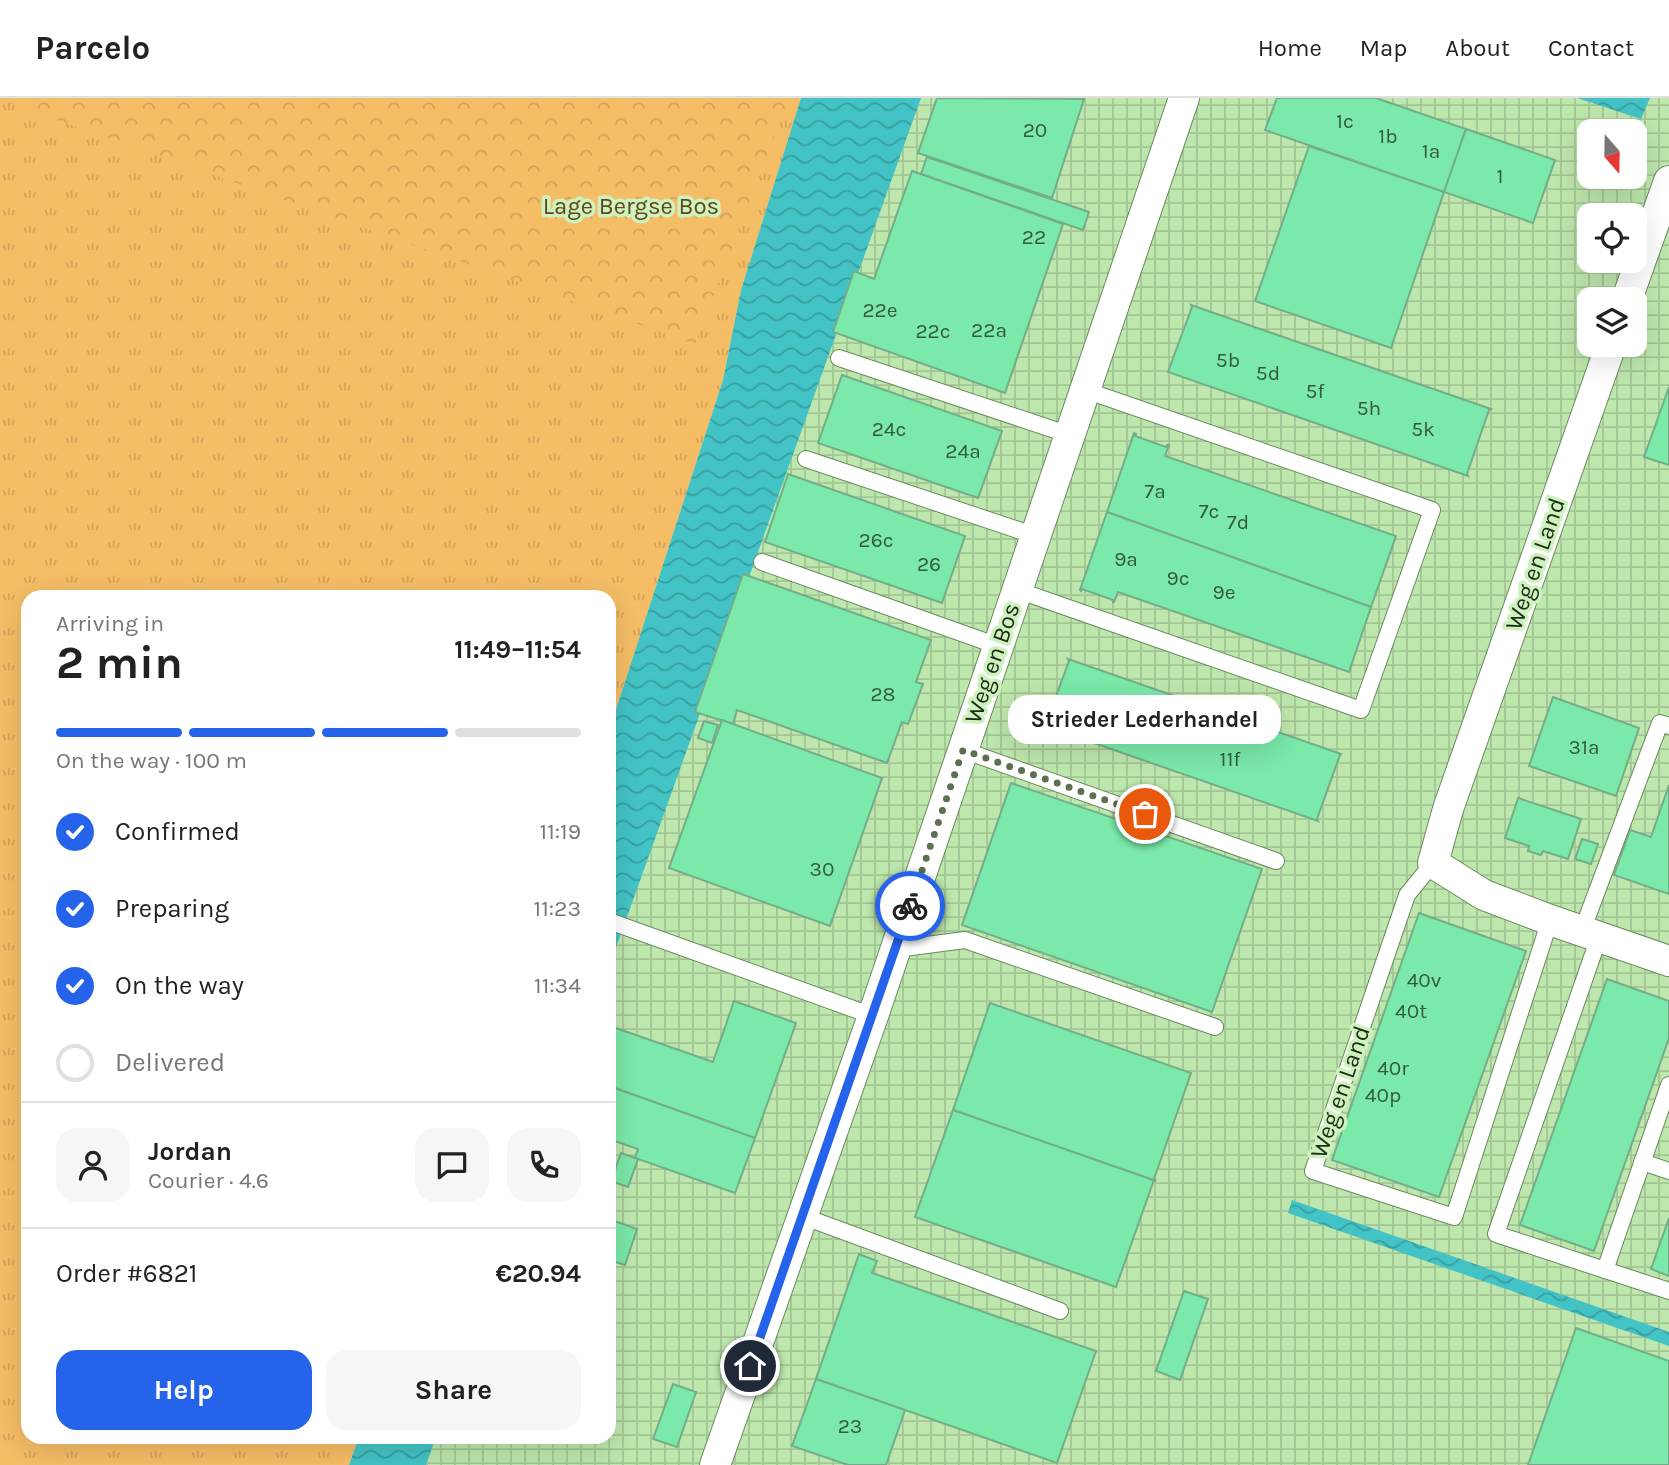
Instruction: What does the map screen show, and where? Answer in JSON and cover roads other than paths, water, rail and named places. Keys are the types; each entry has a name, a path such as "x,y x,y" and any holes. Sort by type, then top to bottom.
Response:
{"street":[{"name":"Weg en Bos","path":"715,1465 896,950 1184,98"},
{"path":"1632,287 1669,181"},
{"name":"Weg en Land","path":"1433,863 1448,809 1607,357"},
{"path":"1433,863 1484,895 1669,961"}],"lane":[{"path":"839,358 1070,435"},
{"path":"1017,590 1360,710 1432,510 1085,390"},
{"path":"806,459 1036,536"},
{"path":"762,562 998,646"},
{"path":"1669,726 1660,723 1590,934 1496,1234 1669,1291"},
{"path":"963,750 1276,860"},
{"name":"Weg en Land","path":"1433,863 1407,895 1313,1171 1454,1217 1550,920"},
{"path":"616,923 873,1016"},
{"path":"896,950 965,940 1215,1027"},
{"path":"1605,1270 1669,1085"},
{"path":"1642,1162 1669,1171"},
{"path":"803,1216 1060,1311"}],"water":[{"path":"801,98 921,98 616,948 616,709 723,380 741,290"},
{"path":"1577,98 1650,98 1641,119"},
{"path":"1292,1200 1669,1332 1669,1346 1288,1213"},
{"path":"356,1444 434,1444 426,1465 349,1465"}],"place":[{"name":"Strieder Lederhandel","path":"1145,814"}],"park label":[{"name":"Lage Bergse Bos","path":"631,206"}]}
